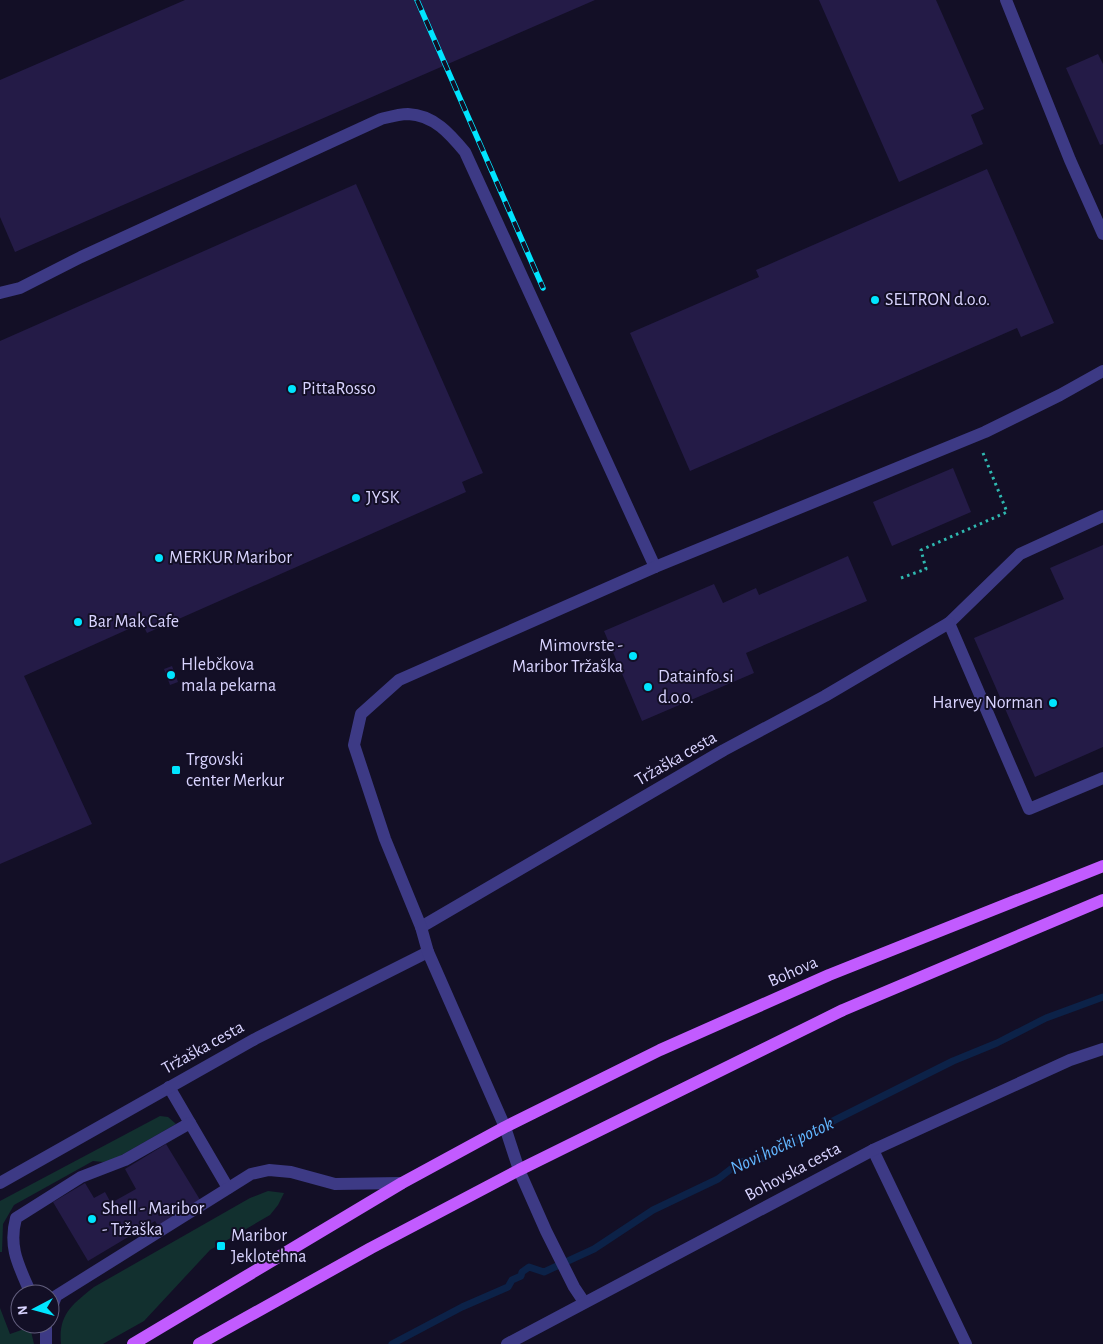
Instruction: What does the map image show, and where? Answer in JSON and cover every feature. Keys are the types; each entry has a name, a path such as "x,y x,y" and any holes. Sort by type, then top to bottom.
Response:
{"main road":[{"name":"Bohova","path":"505,1127 660,1050 812,983 1103,866"},
{"path":"199,1344 363,1253 519,1170 843,1010 1103,900"},
{"path":"134,1344 402,1183 505,1127"}],"street":[{"path":"1006,0 1070,160 1103,234"},
{"path":"0,293 20,288 81,257 381,119 407,114 436,122 450,134 464,152 655,567"},
{"path":"584,1302 574,1287 546,1231 519,1170 505,1127 428,952 422,928 385,839 354,745 361,714 399,680 655,567 976,436 1060,395 1103,371"},
{"name":"Tržaška cesta","path":"422,928 724,750 825,696 949,623 1020,554 1103,516"},
{"path":"949,623 1029,809 1103,778"},
{"name":"Tržaška cesta","path":"0,1183 255,1039 428,952"},
{"name":"Bohovska cesta","path":"507,1344 873,1150 1070,1060 1103,1049"},
{"path":"169,1087 228,1188"},
{"path":"27,1284 13,1250 12,1232 16,1218 81,1177 126,1160 190,1123"},
{"path":"873,1150 966,1344"},
{"path":"60,1293 251,1174 269,1170 291,1172 335,1184 402,1183"}],"path":[{"path":"901,578 926,569 921,550 1007,512 976,436"}],"green space":[{"path":"160,1116 168,1117 176,1124 113,1160 93,1161 14,1205 3,1224 2,1252 0,1252 0,1201"},
{"path":"268,1191 284,1193 270,1215 210,1250 144,1321 103,1344 61,1344 62,1325 68,1311 94,1287 250,1198"},
{"path":"0,1308 10,1334 32,1334 34,1344 0,1344"}],"building":[{"path":"185,0 595,0 15,252 0,217 0,80"},
{"path":"819,0 936,0 984,109 971,115 983,144 899,182"},
{"path":"1098,54 1103,64 1103,144 1100,145 1066,68"},
{"name":"SELTRON d.o.o.","path":"987,169 1054,323 1021,337 1017,328 690,471 630,333 759,277 756,270"},
{"name":"MERKUR Maribor","path":"356,184 483,473 462,482 466,492 147,633 142,623 24,676 92,824 0,864 0,341"},
{"path":"953,468 971,512 892,546 873,502"},
{"name":"Harvey Norman","path":"1103,545 1103,747 1035,777 974,638 1064,599 1050,568"},
{"path":"848,556 867,601 746,653 754,673 642,721 604,631 714,584 723,603 756,588 759,595"},
{"name":"Hlebčkova mala pekarna","path":"172,666 178,682 170,685 164,669"},
{"path":"166,1144 205,1208 163,1234 155,1221 88,1261 53,1202 85,1183 94,1198 105,1192 111,1203 136,1189 125,1169"}],"waterway":[{"name":"Novi hočki potok","path":"392,1344 462,1307 508,1287 512,1280 521,1276 522,1272 529,1267 544,1272 594,1249 653,1210 718,1179 740,1162 765,1158 811,1132 953,1061 997,1043 1046,1018 1103,997"}],"railway":[{"path":"417,0 543,288"}],"place":[{"name":"SELTRON d.o.o.","path":"875,300"},
{"name":"PittaRosso","path":"292,389"},
{"name":"JYSK","path":"356,498"},
{"name":"MERKUR Maribor","path":"159,558"},
{"name":"Bar Mak Cafe","path":"78,622"},
{"name":"Mimovrste - Maribor Tržaška","path":"633,656"},
{"name":"Hlebčkova mala pekarna","path":"171,675"},
{"name":"Datainfo.si d.o.o.","path":"648,687"},
{"name":"Harvey Norman","path":"1053,703"},
{"name":"Trgovski center Merkur","path":"176,770"},
{"name":"Shell - Maribor - Tržaška","path":"92,1219"},
{"name":"Maribor Jeklotehna","path":"221,1246"}]}
